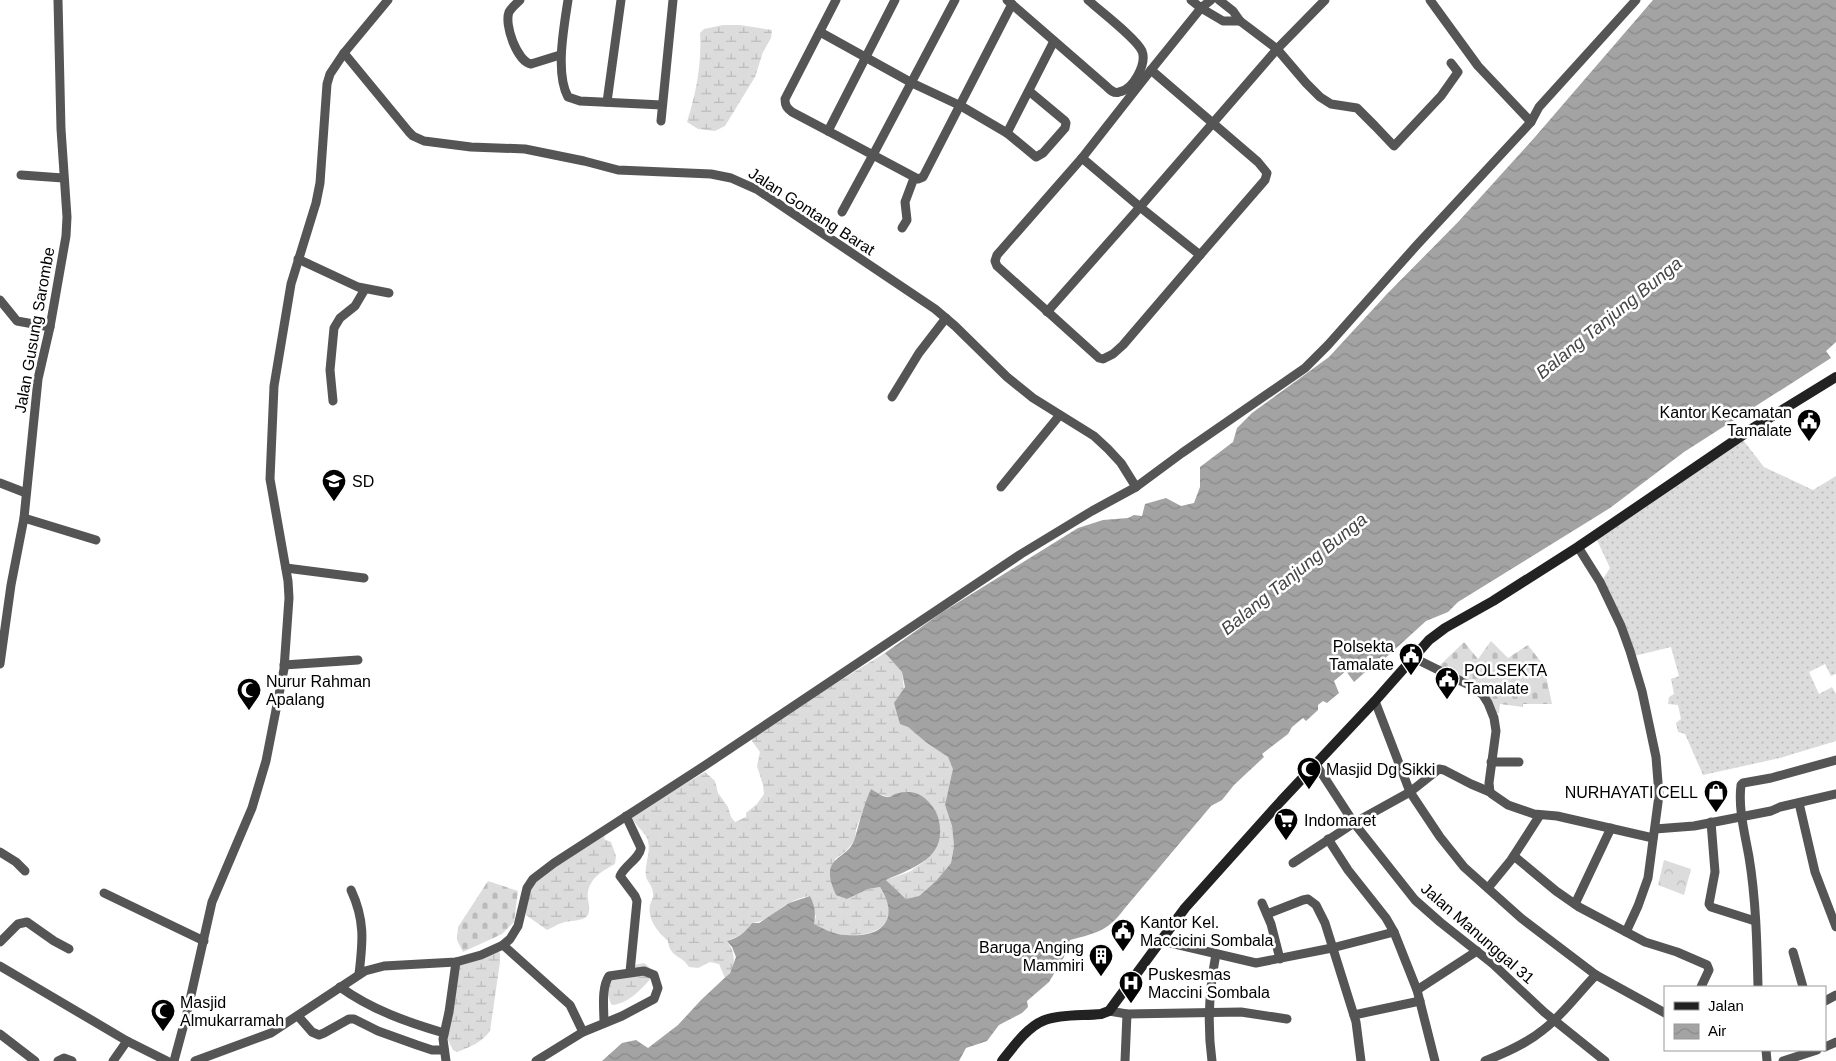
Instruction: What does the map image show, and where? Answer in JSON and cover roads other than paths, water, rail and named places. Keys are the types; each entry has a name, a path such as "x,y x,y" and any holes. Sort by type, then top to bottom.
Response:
{"street":[{"name":"Jalan Gusung Sarombe","path":"0,664 11,585 24,518 38,379 50,327 66,236 67,217 63,178 58,0"},
{"path":"520,0 509,13 508,23 513,40 523,60 531,64 560,55"},
{"path":"568,0 560,55 564,87 568,97 580,101 662,105"},
{"path":"607,102 621,0"},
{"path":"661,121 673,0"},
{"path":"836,0 785,103 792,112 914,178 920,179 961,106 1010,2 1112,91 1121,92 1136,79 1142,65 1142,50 1088,0"},
{"path":"828,131 895,0"},
{"path":"842,212 955,0"},
{"path":"1191,0 1223,21 1240,21"},
{"path":"1151,70 1258,162 1266,170 1267,176 1124,345 1106,358 1101,359 997,266 995,259 1082,158 1151,70 1201,8 1211,0"},
{"path":"1219,0 1233,11 1240,21 1277,50 1320,96 1330,104 1357,108 1394,146 1440,96 1458,72 1451,63"},
{"path":"1047,312 1277,50 1325,0"},
{"path":"1430,0 1478,66 1531,122"},
{"path":"195,1061 270,1033 359,974 384,966 456,962 481,955 503,945 515,934 527,888 533,879 554,863 704,766 1022,554 1092,510 1136,487 1305,368 1531,122 1539,108 1636,0"},
{"path":"174,1061 181,1039 212,902 245,827 260,785 271,739 284,665 289,598 286,568 270,479 274,386 291,284 316,203 320,183 327,84 330,74 344,53 386,1"},
{"path":"820,32 912,83 961,106 1007,133 1036,157 1043,153 1065,128 1066,123 1029,91"},
{"path":"1007,133 1054,40"},
{"name":"Jalan Gontang Barat","path":"344,53 408,132 419,139 471,147 525,149 618,170 711,174 731,178 758,190 790,214 820,231 914,294 946,318 1006,377 1059,416 1087,432 1108,448 1136,487"},
{"path":"1082,158 1200,255"},
{"path":"21,175 63,178"},
{"path":"902,228 907,220 905,202 914,178"},
{"path":"298,259 366,289 389,293"},
{"path":"333,401 330,370 334,328 340,318 355,306 366,289"},
{"path":"0,300 16,320 50,327"},
{"path":"892,397 919,353 946,318"},
{"path":"1109,1011 1185,908 1429,640 1445,628 1493,601 1578,547 1753,428 1836,377"},
{"path":"1001,487 1059,416"},
{"path":"0,483 26,493"},
{"path":"24,518 96,540"},
{"path":"1578,547 1600,582 1621,626 1637,670 1656,757 1659,795 1648,878 1626,932"},
{"path":"286,568 364,578"},
{"path":"1412,657 1475,688 1484,696 1493,713 1495,723 1490,792"},
{"path":"284,665 358,660"},
{"path":"1375,701 1410,792 1452,853 1472,876 1521,918 1596,975 1664,1012"},
{"path":"1758,986 1755,921 1749,858 1744,836 1741,785 1836,760"},
{"path":"1491,762 1519,762"},
{"name":"Jalan Manunggal 31","path":"1315,763 1354,823 1415,900 1477,951 1554,1021 1604,1061"},
{"path":"1293,863 1354,823 1410,792 1440,769 1490,792 1508,805 1540,815 1611,828 1654,833 1774,811 1780,807 1836,794"},
{"path":"1799,803 1815,872 1836,927"},
{"path":"1488,888 1514,856 1540,815"},
{"path":"626,816 641,848 640,853 620,876 637,901 630,972"},
{"path":"1711,822 1716,872 1711,907 1755,921"},
{"path":"1574,904 1611,828"},
{"path":"1328,839 1348,870 1386,918 1394,932 1417,990 1435,1061"},
{"path":"0,852 16,862 25,871"},
{"path":"1514,856 1574,904 1650,944 1680,953 1707,965 1709,970 1701,986"},
{"path":"351,890 358,904 362,921 363,943 359,974"},
{"path":"104,894 204,941"},
{"path":"1267,914 1303,900 1311,901 1322,915 1354,1015 1359,1035 1361,1061"},
{"path":"1262,903 1280,959"},
{"path":"0,942 18,924 27,922 68,949"},
{"path":"1162,940 1256,963 1332,948 1394,932"},
{"path":"503,945 570,1005 583,1032"},
{"path":"1417,990 1477,951"},
{"path":"1793,952 1803,986"},
{"path":"1212,1061 1208,1032 1208,1012 1216,954"},
{"path":"446,1061 442,1038 449,1012 456,962"},
{"path":"0,966 126,1041 167,1061"},
{"path":"536,1061 583,1032 604,1023 644,1005 656,996 658,982 654,975 644,971 611,975 607,978 604,1023"},
{"path":"1485,1061 1531,1038 1554,1021 1596,975"},
{"path":"340,988 356,999 401,1020 444,1033"},
{"path":"1354,1015 1420,1001"},
{"path":"1002,1061 1028,1031 1046,1020 1094,1015 1109,1011 1127,1014 1241,1012 1287,1019"},
{"path":"1125,1061 1127,1014"},
{"path":"298,1016 312,1032 319,1035 349,1019 432,1050 444,1050"},
{"path":"0,1034 26,1058 35,1061"},
{"path":"114,1061 126,1041"},
{"path":"1783,1061 1803,1058 1814,1051"},
{"path":"58,1061 64,1058 72,1061"}],"water":[{"name":"Balang Tanjung Bunga","path":"1653,0 1836,0 1836,342 1826,351 1831,358 1684,452 1610,508 1458,602 1448,612 1426,621 1382,661 1379,658 1372,661 1373,665 1354,682 1346,671 1334,681 1339,693 1327,703 1323,701 1318,705 1318,710 1306,721 1303,718 1292,727 1288,734 1262,754 1264,757 1234,785 1222,800 1211,806 1119,916 1095,933 1070,940 1064,957 1049,982 1027,1001 1028,1007 1022,1013 999,1025 987,1041 966,1048 959,1061 602,1061 622,1043 636,1040 648,1048 678,1025 730,973 736,957 727,941 741,935 752,923 759,923 789,903 810,896 815,910 814,924 838,934 858,935 869,933 878,930 884,924 888,917 888,909 886,899 880,887 868,889 847,899 836,895 831,882 830,872 832,865 851,846 855,838 871,789 886,797 904,792 918,794 930,804 938,817 939,842 934,851 919,865 886,880 906,899 919,896 936,881 951,863 954,846 952,826 945,805 953,769 948,757 908,727 900,724 894,703 905,687 902,672 885,653 941,613 1078,528 1103,520 1128,518 1134,515 1142,516 1145,504 1166,498 1181,506 1194,503 1200,487 1200,467 1233,442 1237,428 1252,413 1329,357 1386,295 1459,221 1535,137"}],"place":[{"name":"Kantor Kecamatan Tamalate","path":"1809,442"},
{"name":"SD","path":"334,502"},
{"name":"Polsekta Tamalate","path":"1411,676"},
{"name":"POLSEKTA Tamalate","path":"1447,700"},
{"name":"Nurur Rahman Apalang","path":"249,711"},
{"name":"Masjid Dg Sikki","path":"1309,790"},
{"name":"NURHAYATI CELL","path":"1716,813"},
{"name":"Indomaret","path":"1286,841"},
{"name":"Kantor Kel. Maccicini Sombala","path":"1123,952"},
{"name":"Baruga Anging Mammiri","path":"1101,977"},
{"name":"Puskesmas Maccini Sombala","path":"1131,1004"},
{"name":"Masjid Almukarramah","path":"163,1032"}]}
